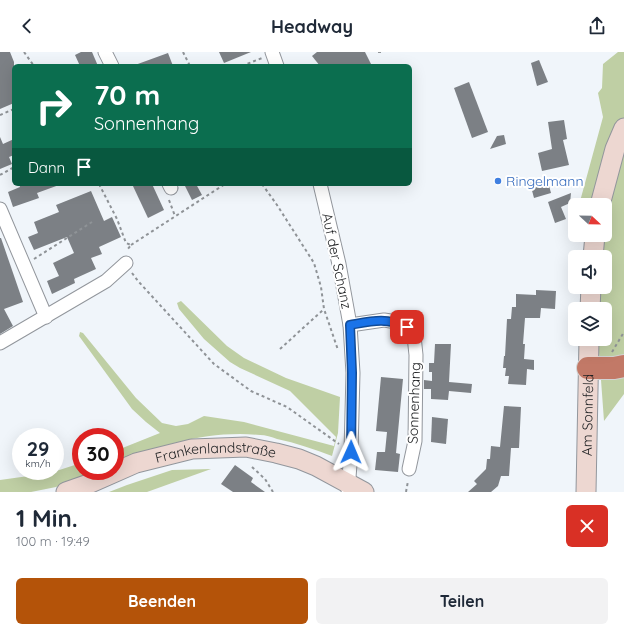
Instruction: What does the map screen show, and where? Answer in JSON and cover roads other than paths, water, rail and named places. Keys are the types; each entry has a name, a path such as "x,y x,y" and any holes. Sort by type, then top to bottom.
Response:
{"highway":[{"path":"588,368 614,368 624,366"}],"street":[{"path":"105,52 111,64"},
{"path":"602,198 615,149 624,128"},
{"name":"Auf der Schanz","path":"320,186 339,264 350,325 352,373 351,452 354,489"},
{"path":"0,209 46,317"},
{"path":"0,342 46,317 106,281 126,263"},
{"name":"Sonnenhang","path":"350,325 384,320 397,322 407,327 414,336 416,355 415,441 410,469"},
{"name":"Am Sonnfeld","path":"586,492 589,346"},
{"name":"Frankenlandstraße","path":"66,492 136,463 185,450 238,447 276,452 299,459 354,489"}],"place":[{"name":"Ringelmann","path":"498,181"}]}
